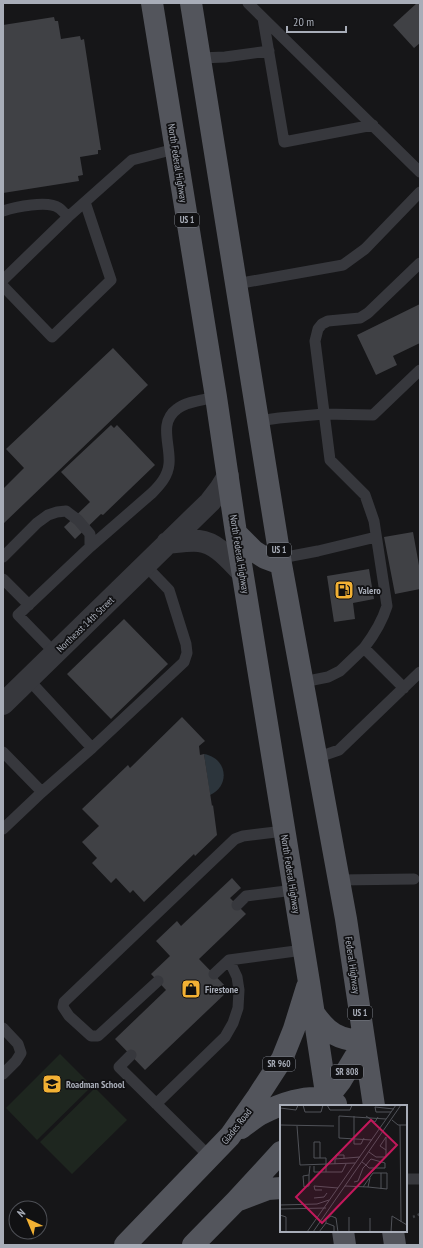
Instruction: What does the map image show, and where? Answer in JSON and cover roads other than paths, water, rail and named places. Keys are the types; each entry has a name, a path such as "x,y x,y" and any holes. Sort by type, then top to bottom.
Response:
{"main road":[{"name":"North Federal Highway","path":"152,3 216,397 242,572 329,1104"},
{"name":"US 1","path":"191,3 281,561 339,880"},
{"path":"236,533 254,551 265,558 281,561"},
{"name":"Federal Highway","path":"339,880 374,1105"},
{"name":"Glades Road","path":"125,1245 230,1136 258,1096 282,1059 294,1029 309,982"},
{"path":"313,1012 322,1025 334,1035 349,1040 364,1042"},
{"name":"SR 808","path":"329,1104 364,1042"},
{"path":"284,1105 301,1099 315,1098 329,1104"},
{"path":"230,1136 261,1114 280,1106"},
{"path":"193,1245 280,1153"},
{"path":"236,1201 268,1189 280,1188"},
{"path":"392,1232 395,1245"}],"street":[{"name":"Northeast 14th Street","path":"3,704 210,502 228,476"},
{"path":"167,543 185,541 200,541 208,543 216,547 242,572"}],"lane":[{"path":"248,3 420,172"},
{"path":"263,18 284,142 373,125"},
{"path":"200,58 225,57 269,51"},
{"path":"3,280 68,217 132,160 175,149"},
{"path":"236,284 343,265 365,249 420,192"},
{"path":"3,286 52,337 111,280 85,202"},
{"path":"3,211 25,205 44,205 58,207 68,217"},
{"path":"303,682 328,677 340,671 364,648 375,633 387,606 374,520 365,495 330,460 315,341 318,329 322,324 328,321 352,320 360,318 368,313 378,305 418,263 420,263"},
{"path":"258,421 324,414 373,415 420,370"},
{"path":"55,653 18,615 90,547 161,484 169,465 169,449 166,431 168,418 177,409 185,404 216,397"},
{"path":"3,557 38,523 48,515 57,512 66,511 78,520 90,534 90,547"},
{"path":"281,561 376,537"},
{"path":"3,829 184,662 187,653 186,644 169,590 145,565"},
{"path":"3,579 29,605"},
{"path":"364,648 404,688"},
{"path":"316,758 339,750 420,672"},
{"path":"28,679 92,748"},
{"path":"3,752 42,792"},
{"path":"158,981 98,1036 91,1036 69,1016 63,1007 64,1002 235,839 243,836 284,831"},
{"path":"339,880 414,879"},
{"path":"237,905 246,896 294,890"},
{"path":"214,974 229,960 303,950"},
{"path":"156,1104 225,1037 233,1023 238,1008 239,990 237,977 229,960"},
{"path":"3,1028 18,1044 21,1053 16,1061 3,1074"},
{"path":"131,1055 119,1067 210,1157"},
{"path":"407,1179 420,1178"}],"place":[{"name":"Valero","path":"344,590"},
{"name":"Firestone","path":"191,989"},
{"name":"Roadman School","path":"52,1084"}]}
